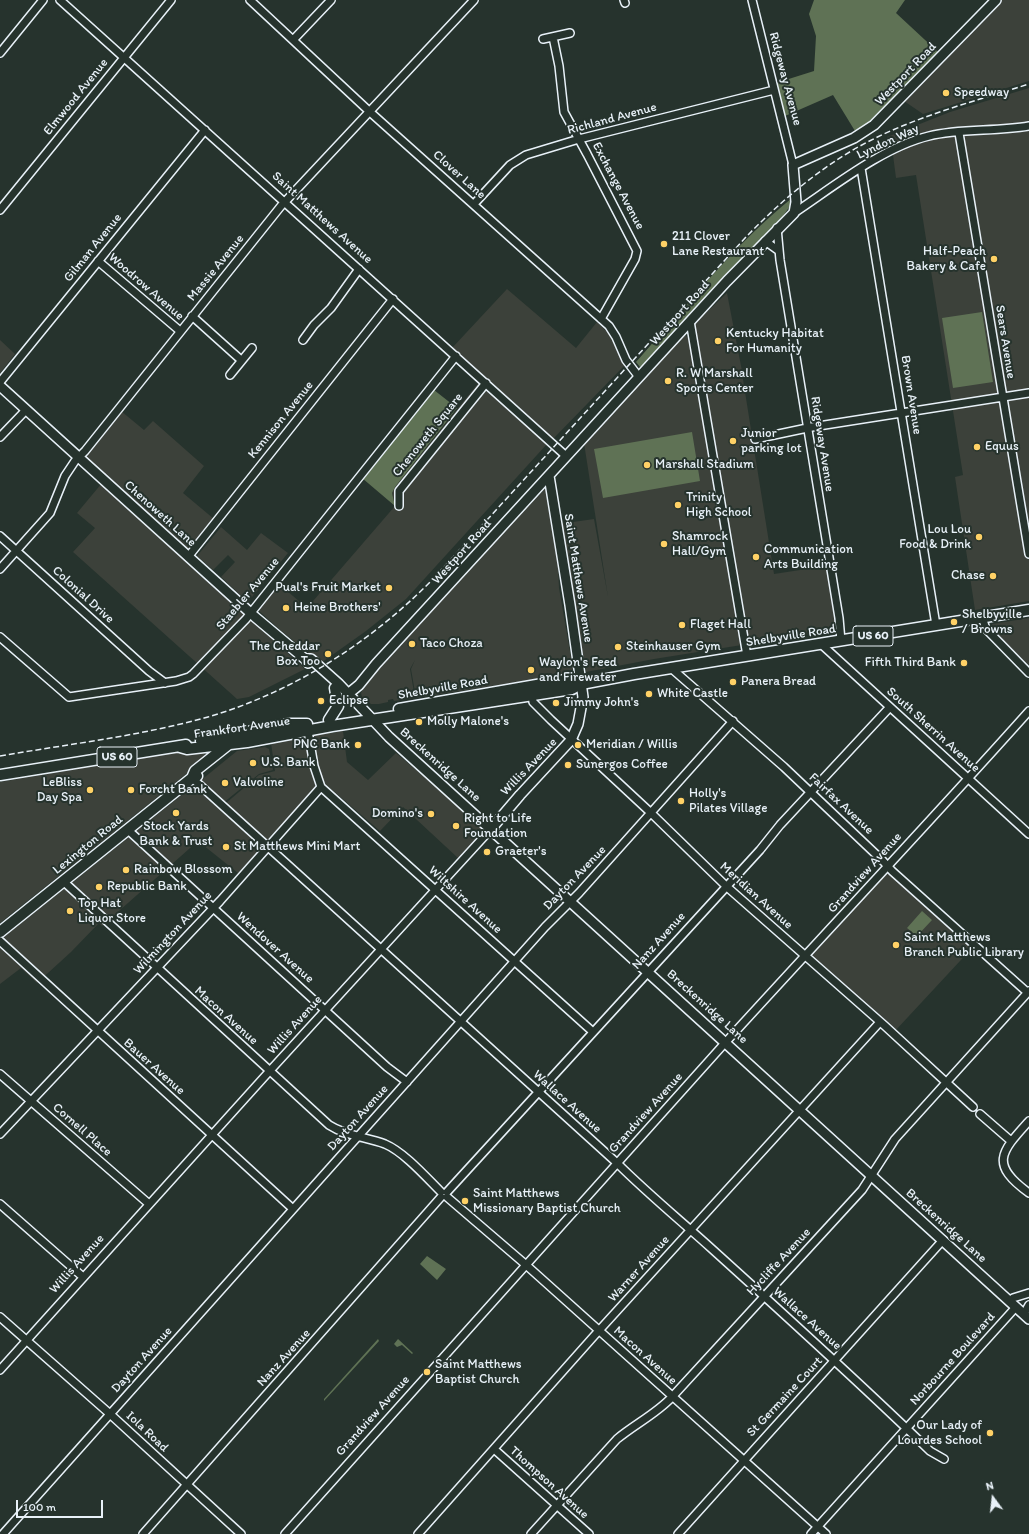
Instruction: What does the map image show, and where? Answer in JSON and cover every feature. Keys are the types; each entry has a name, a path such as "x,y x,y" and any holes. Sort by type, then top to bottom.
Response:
{"main road":[{"name":"Westport Road","path":"793,164 854,138 874,125 996,0"},
{"path":"793,164 796,196 794,213"},
{"name":"Westport Road","path":"347,693 364,680 376,664 690,321 765,241 794,213"},
{"name":"Chenoweth Lane","path":"0,386 188,557 305,659 309,665 347,693 370,717"},
{"name":"Saint Matthews Avenue","path":"549,476 581,684"},
{"name":"Shelbyville Road","path":"308,727 572,689 581,684 670,668 1029,610"},
{"name":"Westport Road","path":"337,686 353,683 376,664"},
{"name":"Shelbyville Road","path":"308,727 329,720 370,717 572,679 581,684"},
{"name":"Willis Avenue","path":"491,828 571,740 578,724 583,697 581,684"},
{"path":"329,720 338,706 337,686"},
{"name":"Breckenridge Lane","path":"370,717 389,737 491,828 1026,1316"},
{"name":"Frankfort Avenue","path":"0,775 180,747 254,730 289,724 308,727"},
{"name":"Frankfort Avenue","path":"180,747 187,748 229,744 308,727"},
{"name":"Lexington Road","path":"192,778 195,771 229,744 244,736 308,727"},
{"name":"Lexington Road","path":"0,932 192,778 198,776 240,742"},
{"path":"200,747 207,751 209,760"}],"street":[{"path":"0,53 43,0"},
{"name":"Saint Matthews Avenue","path":"60,0 566,456"},
{"name":"Elmwood Avenue","path":"0,210 171,0"},
{"name":"Clover Lane","path":"250,0 370,112 601,319 614,332 626,360 640,376"},
{"path":"294,40 331,0"},
{"name":"Massie Avenue","path":"0,569 50,513 65,476 78,458 285,203 474,0"},
{"name":"Ridgeway Avenue","path":"752,0 793,164"},
{"path":"543,39 570,33"},
{"name":"Exchange Avenue","path":"553,37 559,66 564,112 637,251 635,259 601,319"},
{"name":"Richland Avenue","path":"474,204 506,168 520,157 579,139 774,90"},
{"name":"Lyndon Way","path":"794,213 841,179 919,139 959,133 1029,126"},
{"name":"Gilman Avenue","path":"0,382 205,130"},
{"name":"Sears Avenue","path":"959,133 1029,554"},
{"name":"Brown Avenue","path":"861,168 936,625"},
{"name":"Ridgeway Avenue","path":"778,228 779,251 841,641"},
{"path":"765,241 779,251"},
{"name":"Woodrow Avenue","path":"98,261 180,332"},
{"path":"303,340 314,325 331,308 359,268"},
{"name":"Kennison Avenue","path":"188,557 393,299"},
{"path":"192,316 242,360"},
{"path":"690,321 747,656"},
{"path":"230,375 252,348"},
{"name":"Staebler Avenue","path":"0,638 68,697 165,683 184,679 193,674 250,612 456,356"},
{"name":"Chenoweth Square","path":"399,506 398,490 486,383"},
{"path":"755,439 808,428 1029,393"},
{"path":"0,445 0,438 26,410"},
{"name":"Colonial Drive","path":"0,536 149,672 165,683"},
{"path":"982,617 986,630 1029,673"},
{"name":"South Sherrin Avenue","path":"821,644 1029,834"},
{"name":"Fairfax Avenue","path":"670,668 733,721 888,866 1028,992"},
{"path":"145,686 149,672"},
{"name":"Meridian Avenue","path":"532,695 533,702 571,740 650,812 726,886 947,1081 973,1107"},
{"name":"Nanz Avenue","path":"143,1534 444,1194 890,708"},
{"name":"Grandview Avenue","path":"285,1534 525,1264 1029,711"},
{"name":"Dayton Avenue","path":"3,1534 357,1137 408,1082 514,961 571,901 733,721"},
{"path":"308,727 314,765 322,787"},
{"name":"Wallace Avenue","path":"192,778 617,1163 652,1198 691,1230 764,1296 930,1451 944,1460"},
{"name":"Wilmington Avenue","path":"0,1134 98,1031 322,787"},
{"name":"Wiltshire Avenue","path":"322,787 592,1032"},
{"name":"Willis Avenue","path":"0,1370 82,1277 491,828"},
{"name":"Wendover Avenue","path":"128,830 388,1067 408,1082"},
{"name":"Macon Avenue","path":"63,881 156,968 329,1125 339,1131 390,1147 525,1264 826,1534"},
{"name":"Bauer Avenue","path":"0,941 294,1209"},
{"name":"Hycliffe Avenue","path":"531,1534 617,1439 628,1430 652,1415 672,1397 862,1190 895,1139 1028,992"},
{"name":"Warner Avenue","path":"418,1534 599,1331 880,1022"},
{"name":"Cornell Place","path":"0,1074 149,1204"},
{"path":"980,1114 1011,1141"},
{"path":"1029,1122 1011,1141 1004,1151 1004,1165 1015,1182 1029,1193"},
{"path":"0,1204 82,1277"},
{"name":"St Germaine Court","path":"678,1534 943,1240"},
{"name":"Norbourne Boulevard","path":"811,1534 906,1428 1013,1304 1013,1298 1029,1293"},
{"path":"1026,1316 1029,1305"},
{"name":"Iola Road","path":"0,1317 110,1414 241,1534"},
{"name":"Thompson Avenue","path":"494,1449 589,1534"}],"shaded area":[{"path":"999,0 1029,0 1029,81 923,114 904,101"},
{"path":"1029,88 1029,601 975,610 955,477 963,475 916,175 896,178 893,155 887,137 950,112"},
{"path":"507,289 576,348 597,322 612,337 625,365 553,439 452,348"},
{"path":"727,293 742,371 703,378 694,324"},
{"name":"Trinity High School","path":"685,335 690,340 697,381 742,373 774,574 826,566 836,630 654,659 586,672 559,524 594,519 608,597 584,443"},
{"path":"0,340 15,354 0,373"},
{"path":"479,382 547,444 406,599 366,631 321,663 258,610 279,584 307,608 395,506 392,493 395,487"},
{"path":"121,411 144,430 153,421 204,466 183,493 214,519 187,551 84,458"},
{"path":"102,483 305,669 249,697 237,699 73,552 95,528 77,513"},
{"path":"545,489 558,566 559,588 573,669 567,674 416,698 411,669 415,660 410,669 415,698 394,701 393,699 388,700 388,702 371,704 362,697 361,693 365,684 400,645 403,647 399,643"},
{"path":"221,527 247,550 261,533 288,553 248,602 221,577 235,562 228,555 213,570 197,556"},
{"path":"1029,618 1029,665 994,632 992,624"},
{"path":"343,731 347,762 368,780 396,753 480,824 482,832 458,858 403,807 380,831 324,783 238,873 198,841 102,926 99,923 71,952 37,983 21,968 0,984 0,940 193,786 219,809 259,775 275,771 271,743"},
{"path":"265,747 269,749 273,770 259,774 223,803 200,781 237,751"},
{"path":"191,750 203,750 206,758 0,923 0,782"},
{"path":"884,873 890,873 973,947 895,1031 812,957 812,952"}],"green space":[{"path":"814,0 905,0 896,13 938,52 889,105 878,115 855,131 833,95 785,116 776,83 814,71 816,36 809,14"},
{"path":"792,198 790,206 783,216 643,366 640,367 636,362 711,277 750,236"},
{"path":"982,312 993,382 953,388 942,318"},
{"path":"434,390 457,408 395,487 392,493 395,506 362,478"},
{"name":"Marshall Stadium","path":"692,432 700,481 603,498 594,449"},
{"path":"922,911 932,920 917,936 907,928"},
{"path":"427,1256 446,1269 437,1280 420,1264"},
{"path":"378,1339 379,1341 324,1401 324,1399"},
{"path":"398,1339 413,1353 412,1354 402,1345 397,1347 394,1344"}],"railway":[{"path":"0,756 130,735 208,717 239,707 270,694 329,663 383,624 432,580 746,237 772,211 800,187 844,155 880,136 922,118 1029,84"}],"place":[{"name":"Speedway","path":"946,93"},
{"name":"211 Clover Lane Restaurant","path":"664,244"},
{"name":"Half-Peach Bakery & Cafe","path":"994,259"},
{"name":"Kentucky Habitat For Humanity","path":"718,341"},
{"name":"R. W Marshall Sports Center","path":"668,381"},
{"name":"Junior parking lot","path":"733,441"},
{"name":"Equus","path":"977,447"},
{"name":"Marshall Stadium","path":"647,465"},
{"name":"Trinity High School","path":"678,505"},
{"name":"Lou Lou Food & Drink","path":"979,537"},
{"name":"Shamrock Hall/Gym","path":"664,544"},
{"name":"Communication Arts Building","path":"756,557"},
{"name":"Chase","path":"993,576"},
{"name":"Pual's Fruit Market","path":"389,588"},
{"name":"Heine Brothers'","path":"286,608"},
{"name":"Shelbyville / Browns","path":"954,622"},
{"name":"Flaget Hall","path":"682,625"},
{"name":"Taco Choza","path":"412,644"},
{"name":"Steinhauser Gym","path":"618,647"},
{"name":"The Cheddar Box Too","path":"328,654"},
{"name":"Fifth Third Bank","path":"964,663"},
{"name":"Waylon's Feed and Firewater","path":"531,670"},
{"name":"Panera Bread","path":"733,682"},
{"name":"White Castle","path":"649,694"},
{"name":"Eclipse","path":"321,701"},
{"name":"Jimmy John's","path":"556,703"},
{"name":"Molly Malone's","path":"419,722"},
{"name":"PNC Bank","path":"358,745"},
{"name":"Meridian / Willis","path":"578,745"},
{"name":"U.S. Bank","path":"253,763"},
{"name":"Sunergos Coffee","path":"568,765"},
{"name":"Valvoline","path":"225,783"},
{"name":"LeBliss Day Spa","path":"90,790"},
{"name":"Forcht Bank","path":"131,790"},
{"name":"Holly's Pilates Village","path":"681,801"},
{"name":"Stock Yards Bank & Trust","path":"176,813"},
{"name":"Domino's","path":"431,814"},
{"name":"Right to Life Foundation","path":"456,826"},
{"name":"St Matthews Mini Mart","path":"226,847"},
{"name":"Graeter's","path":"487,852"},
{"name":"Rainbow Blossom","path":"126,870"},
{"name":"Republic Bank","path":"99,887"},
{"name":"Top Hat Liquor Store","path":"70,911"},
{"name":"Saint Matthews Branch Public Library","path":"896,945"},
{"name":"Saint Matthews Missionary Baptist Church","path":"465,1201"},
{"name":"Saint Matthews Baptist Church","path":"427,1372"},
{"name":"Our Lady of Lourdes School","path":"990,1433"}]}
